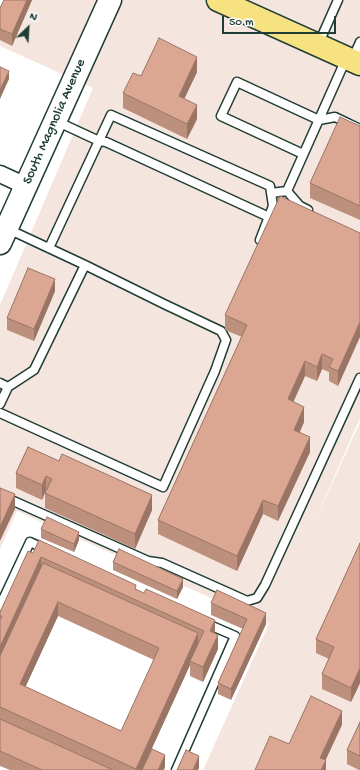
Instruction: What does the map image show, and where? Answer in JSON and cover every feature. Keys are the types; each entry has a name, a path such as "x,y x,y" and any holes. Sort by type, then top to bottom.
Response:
{"main road":[{"name":"South Magnolia Avenue","path":"3,236 110,0"},
{"path":"230,2 318,45 355,56"}],"street":[{"path":"0,174 26,186"}],"lane":[{"path":"318,45 338,0"},
{"path":"287,191 319,120 355,56"},
{"path":"304,154 221,116 237,82 319,120 335,117 360,129"},
{"path":"49,248 111,115 270,186 273,206 258,247"},
{"path":"56,121 99,141 106,142 269,217"},
{"path":"271,192 287,191"},
{"path":"287,191 300,206 314,212"},
{"path":"0,413 163,486 215,371 226,340 223,328 164,304 49,248 3,236"},
{"path":"0,404 8,387 34,370 85,265"},
{"path":"0,495 148,561 162,563 247,601 257,598 265,585 360,378"},
{"path":"0,383 8,387"},
{"path":"0,606 30,542 51,552"},
{"path":"176,770 235,636 200,620"}],"shaded area":[{"path":"7,0 360,0 360,418 306,541 360,422 360,770 203,770 269,624 17,511 0,549 0,305 93,88 0,46 0,17"}],"building":[{"path":"4,0 27,0 12,34 0,29 0,8"},
{"path":"159,38 197,57 179,96 197,105 187,124 123,93 133,73 141,76"},
{"path":"0,67 9,71 0,90"},
{"path":"340,117 360,126 360,206 310,183"},
{"path":"280,196 360,233 360,322 338,371 329,367 333,359 322,354 317,367 305,361 288,399 304,407 294,430 310,437 278,506 263,500 237,556 158,520 247,325 225,315"},
{"path":"28,268 55,279 34,329 7,318"},
{"path":"28,447 59,461 62,454 152,495 135,534 45,493 52,479 46,476 42,485 16,473"},
{"path":"0,488 15,494 0,527"},
{"path":"47,517 79,532 74,544 41,529"},
{"path":"39,540 136,585 135,589 144,593 146,589 215,620 210,631 218,635 203,667 190,661 204,631 41,557 0,647 0,620 2,616 0,616 0,612 28,551 33,553"},
{"path":"360,543 360,668 351,688 322,674 334,647 316,639"},
{"path":"119,549 183,579 177,591 113,562"},
{"path":"43,563 198,633 136,769 0,707 0,656","holes":["58,602 159,648 121,731 20,684"]},
{"path":"217,590 266,613 231,689 218,683 247,619 211,603"},
{"path":"311,696 342,711 320,758 326,760 321,770 255,770 270,736 289,744"},
{"path":"0,719 113,770 42,770 0,751"},
{"path":"360,722 360,756 347,750"},
{"path":"152,749 165,755 158,770 142,770"},
{"path":"186,750 199,756 193,770 177,770"}]}
